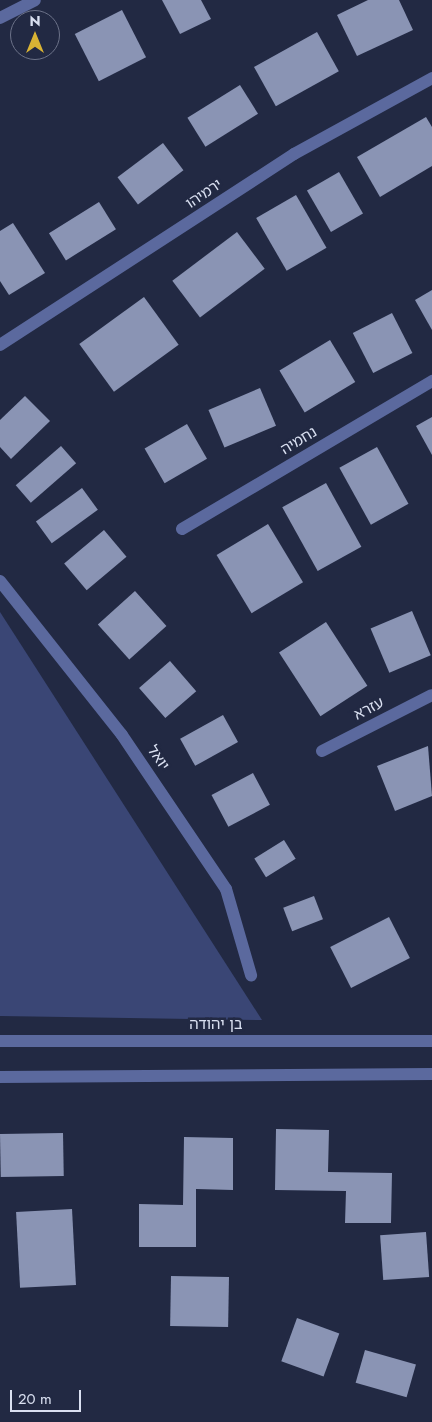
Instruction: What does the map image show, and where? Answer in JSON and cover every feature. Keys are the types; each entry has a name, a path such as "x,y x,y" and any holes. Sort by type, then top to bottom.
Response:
{"street":[{"path":"0,18 36,0"},
{"name":"ירמיהו","path":"0,345 294,154 432,78"},
{"name":"נחמיה","path":"182,529 432,381"},
{"name":"יואל","path":"0,581 122,734 226,889 251,975"},
{"name":"עזרא","path":"322,751 432,695"},
{"name":"בן יהודה","path":"0,1041 432,1041"},
{"path":"0,1077 432,1074"}],"shaded area":[{"path":"0,612 262,1020 0,1016"}],"building":[{"path":"162,0 201,0 211,19 180,34"},
{"path":"368,0 399,0 413,30 357,56 337,15"},
{"path":"122,10 146,57 99,81 75,34"},
{"path":"317,32 339,71 276,106 254,67"},
{"path":"240,85 258,114 205,147 187,118"},
{"path":"426,117 432,127 432,166 380,197 357,157"},
{"path":"163,143 183,170 138,204 117,177"},
{"path":"339,172 363,214 331,232 307,191"},
{"path":"296,195 326,248 287,271 256,218"},
{"path":"99,202 116,229 66,260 49,233"},
{"path":"13,223 45,273 9,295 0,281 0,231"},
{"path":"237,232 265,269 200,317 172,281"},
{"path":"432,290 432,330 415,300"},
{"path":"144,297 179,345 114,392 79,344"},
{"path":"392,313 412,353 373,373 353,333"},
{"path":"330,340 355,382 305,412 279,370"},
{"path":"260,388 276,426 224,448 208,410"},
{"path":"25,396 50,421 11,459 0,447 0,420"},
{"path":"432,417 432,455 416,426"},
{"path":"187,424 207,459 165,483 145,448"},
{"path":"61,446 76,463 31,503 16,485"},
{"path":"377,447 409,504 371,525 339,468"},
{"path":"326,483 361,547 318,571 282,507"},
{"path":"82,488 98,510 52,543 36,522"},
{"path":"268,524 303,582 252,613 217,555"},
{"path":"104,530 126,557 87,590 64,563"},
{"path":"135,591 166,626 129,659 98,624"},
{"path":"412,611 431,655 389,673 371,629"},
{"path":"326,622 367,686 320,716 279,652"},
{"path":"170,661 196,691 165,718 139,688"},
{"path":"223,715 238,742 195,766 180,739"},
{"path":"428,746 432,796 395,811 377,766"},
{"path":"253,773 270,805 228,827 212,795"},
{"path":"284,840 296,859 266,877 254,859"},
{"path":"314,896 323,919 292,931 283,908"},
{"path":"389,917 410,958 351,988 330,947"},
{"path":"276,1129 329,1130 328,1172 392,1173 391,1223 345,1223 346,1191 275,1190"},
{"path":"63,1133 64,1176 1,1177 0,1134"},
{"path":"184,1137 233,1138 233,1190 196,1189 196,1247 139,1247 139,1204 183,1205"},
{"path":"72,1209 76,1285 20,1288 16,1212"},
{"path":"426,1232 429,1277 383,1280 380,1235"},
{"path":"171,1276 229,1277 228,1327 170,1326"},
{"path":"297,1318 339,1333 324,1377 281,1361"},
{"path":"365,1350 416,1365 407,1397 356,1383"}]}
